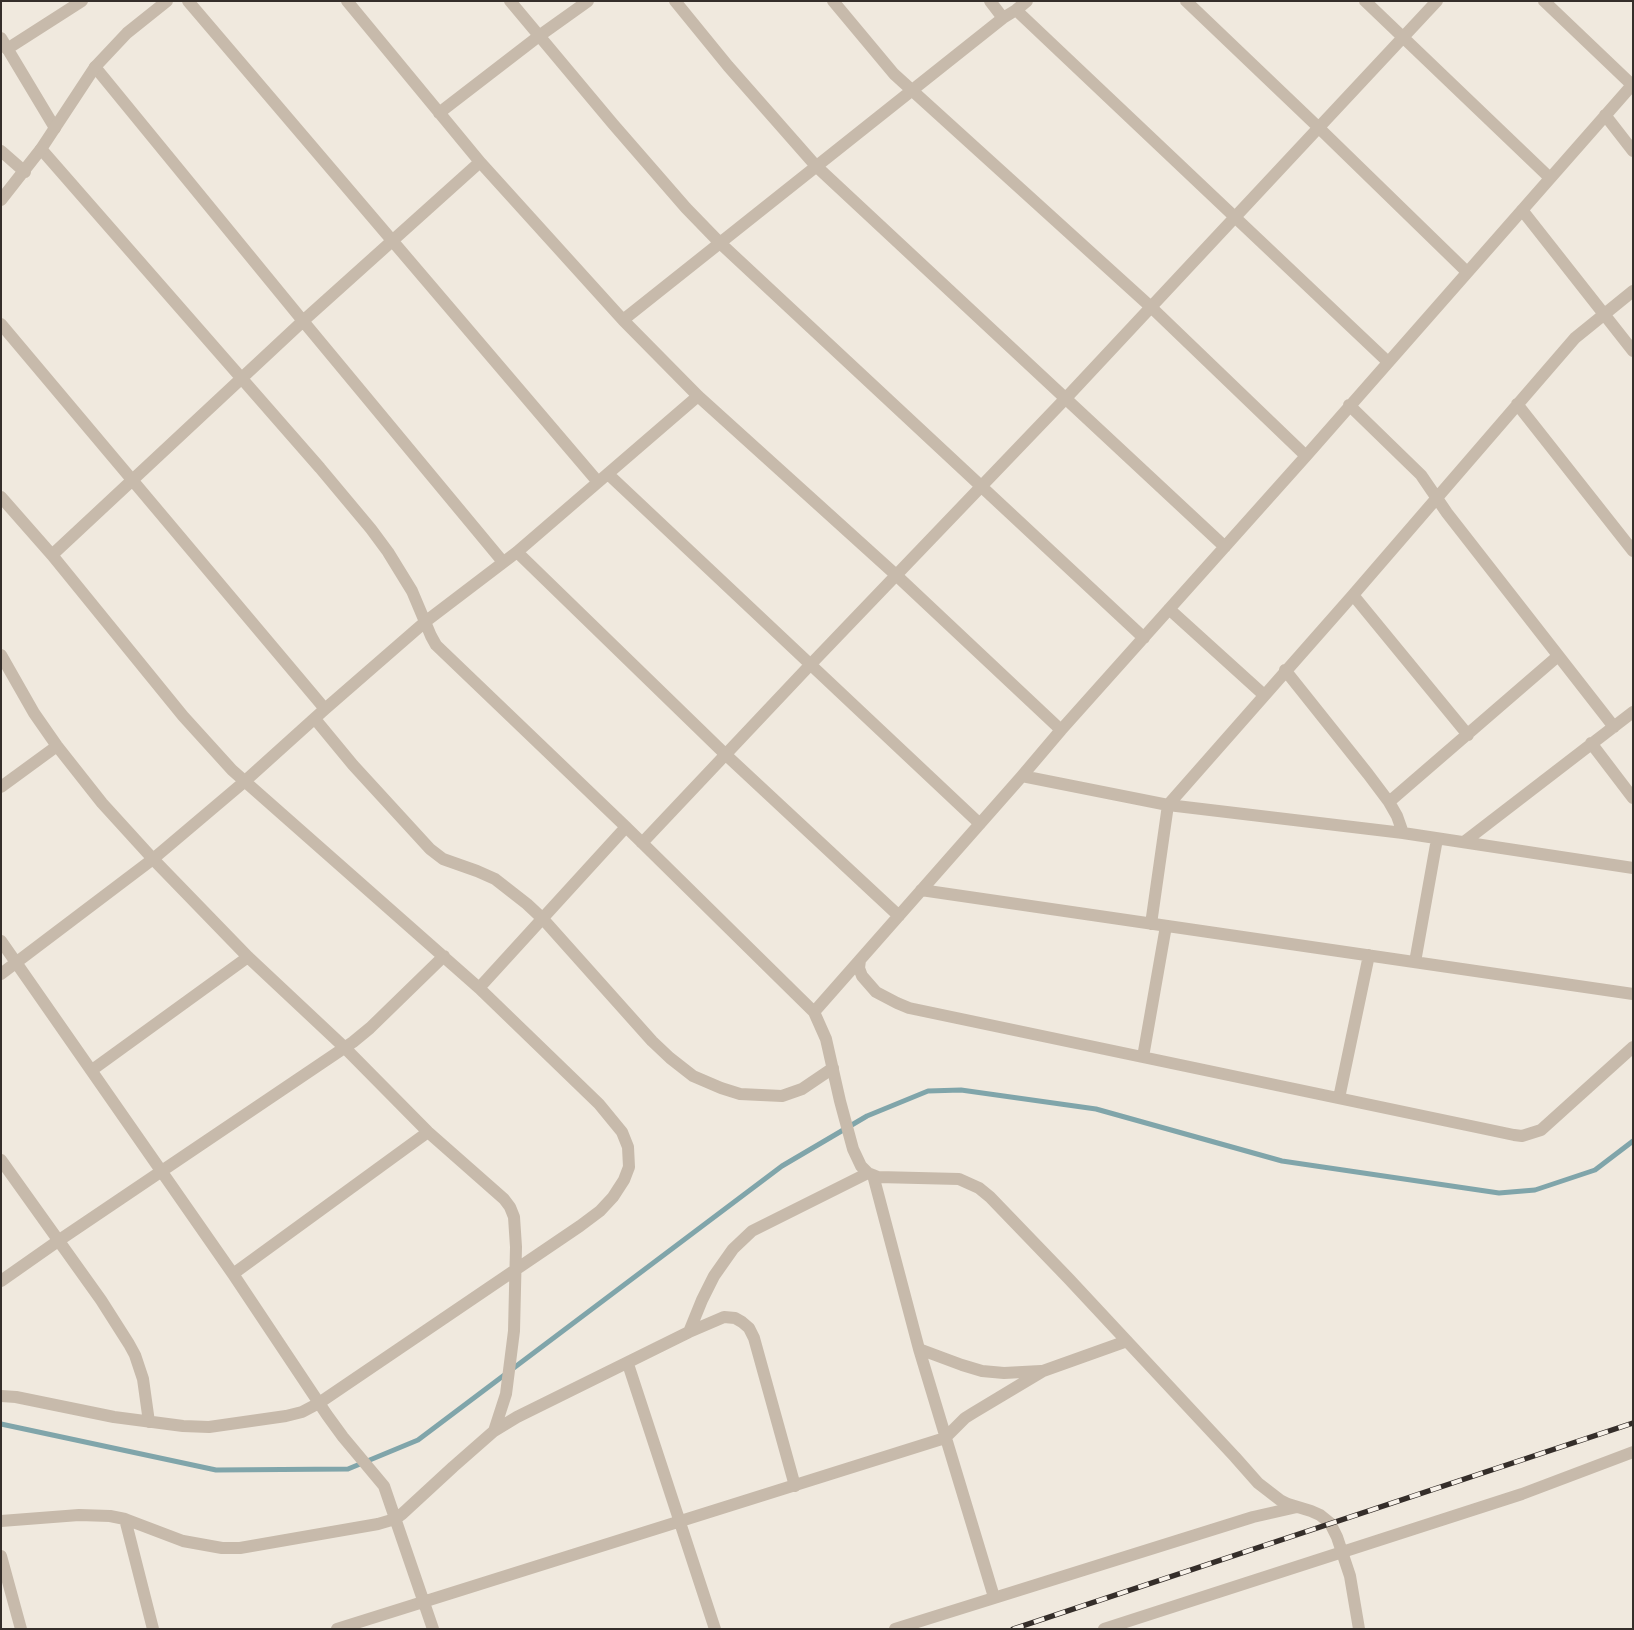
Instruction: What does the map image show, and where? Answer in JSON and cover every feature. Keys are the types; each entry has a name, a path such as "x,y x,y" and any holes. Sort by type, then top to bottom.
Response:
{"street":[{"path":"55,128 4,44 82,1"},
{"path":"188,1 392,241 603,478 811,664 980,824"},
{"path":"347,1 480,162 623,320 698,396 896,575 1061,730"},
{"path":"510,1 649,166 719,242 1144,638"},
{"path":"439,112 588,1"},
{"path":"674,1 740,80 816,166 1225,547"},
{"path":"833,1 894,74 1152,308 1306,456"},
{"path":"990,1 1003,18"},
{"path":"623,320 719,242 1027,1"},
{"path":"1186,1 1467,272"},
{"path":"1365,1 1550,178"},
{"path":"642,843 1152,308 1437,1"},
{"path":"814,1012 1632,85 1544,1"},
{"path":"1,200 41,149 95,67 128,33 165,2"},
{"path":"1016,10 1388,362"},
{"path":"95,67 503,562"},
{"path":"1605,115 1633,152"},
{"path":"41,149 242,378 371,529 402,573 412,591 431,636 444,654 626,827 814,1012 826,1039 840,1101 853,1148 861,1166 870,1174 895,1178 959,1179 979,1188 1009,1216 1127,1341 1258,1484 1280,1500 1320,1515 1330,1523 1350,1576 1359,1629"},
{"path":"1,151 24,172"},
{"path":"52,555 303,321 480,162"},
{"path":"1522,210 1633,351"},
{"path":"1151,924 1168,805 1285,670 1354,595 1575,338 1633,292"},
{"path":"1,324 325,709"},
{"path":"1,974 153,859 244,782 425,622 517,552 698,396"},
{"path":"1517,404 1633,552"},
{"path":"1349,406 1414,468 1614,727"},
{"path":"1,497 52,555 183,716 220,758 244,782 444,956 599,1104 622,1132 628,1147 629,1167 624,1180 613,1196 600,1211 580,1226 319,1403 302,1412 286,1416 209,1426 184,1426 114,1417 16,1397 1,1396"},
{"path":"517,552 725,754 899,916"},
{"path":"1354,595 1468,735"},
{"path":"1169,609 1264,695"},
{"path":"1,655 34,713 56,746 102,803 153,859 248,957 344,1047 428,1132 510,1207 516,1230 514,1331 506,1394 494,1431"},
{"path":"1389,802 1558,656"},
{"path":"1285,670 1389,802 1397,816 1403,833"},
{"path":"1464,842 1633,712"},
{"path":"315,719 353,765 430,849 443,858 495,879 513,892 543,919 652,1041 693,1076 740,1094 782,1096 802,1089 833,1068"},
{"path":"1591,743 1633,798"},
{"path":"1,787 56,746"},
{"path":"1022,776 1168,805 1403,833 1633,868"},
{"path":"479,988 626,827"},
{"path":"1416,962 1437,839"},
{"path":"921,890 1633,994"},
{"path":"1143,1058 1166,926"},
{"path":"1,941 234,1274 319,1403 343,1437 384,1486 433,1629"},
{"path":"1,1281 370,1028 444,956"},
{"path":"1339,1098 1369,956"},
{"path":"92,1070 248,957"},
{"path":"860,960 859,968 862,976 876,992 909,1008 1490,1131 1522,1136 1541,1130 1553,1121 1633,1047"},
{"path":"234,1274 428,1132"},
{"path":"1,1160 101,1300 135,1355 145,1386 149,1422"},
{"path":"689,1332 714,1276 733,1249 752,1231 870,1174"},
{"path":"870,1174 945,1438 994,1598"},
{"path":"1,1521 94,1514 125,1519 183,1541 222,1548 240,1548 355,1529 395,1519 408,1510 452,1467 494,1431 517,1417 628,1364 689,1332 724,1317 735,1318 742,1322 749,1328 754,1338 795,1486"},
{"path":"337,1629 945,1438 965,1418 1043,1371 1127,1341"},
{"path":"919,1349 962,1366 982,1371 1004,1373 1043,1371"},
{"path":"628,1364 715,1629"},
{"path":"1104,1629 1547,1486 1633,1452"},
{"path":"895,1629 1253,1517 1299,1507"},
{"path":"125,1519 153,1629"},
{"path":"1,1556 21,1629"}],"waterway":[{"path":"1,1424 216,1470 348,1469 418,1440 782,1166 867,1116 928,1091 961,1090 1096,1109 1282,1161 1499,1193 1535,1190 1595,1170 1633,1141"}],"railway":[{"path":"1013,1629 1633,1423"}]}
